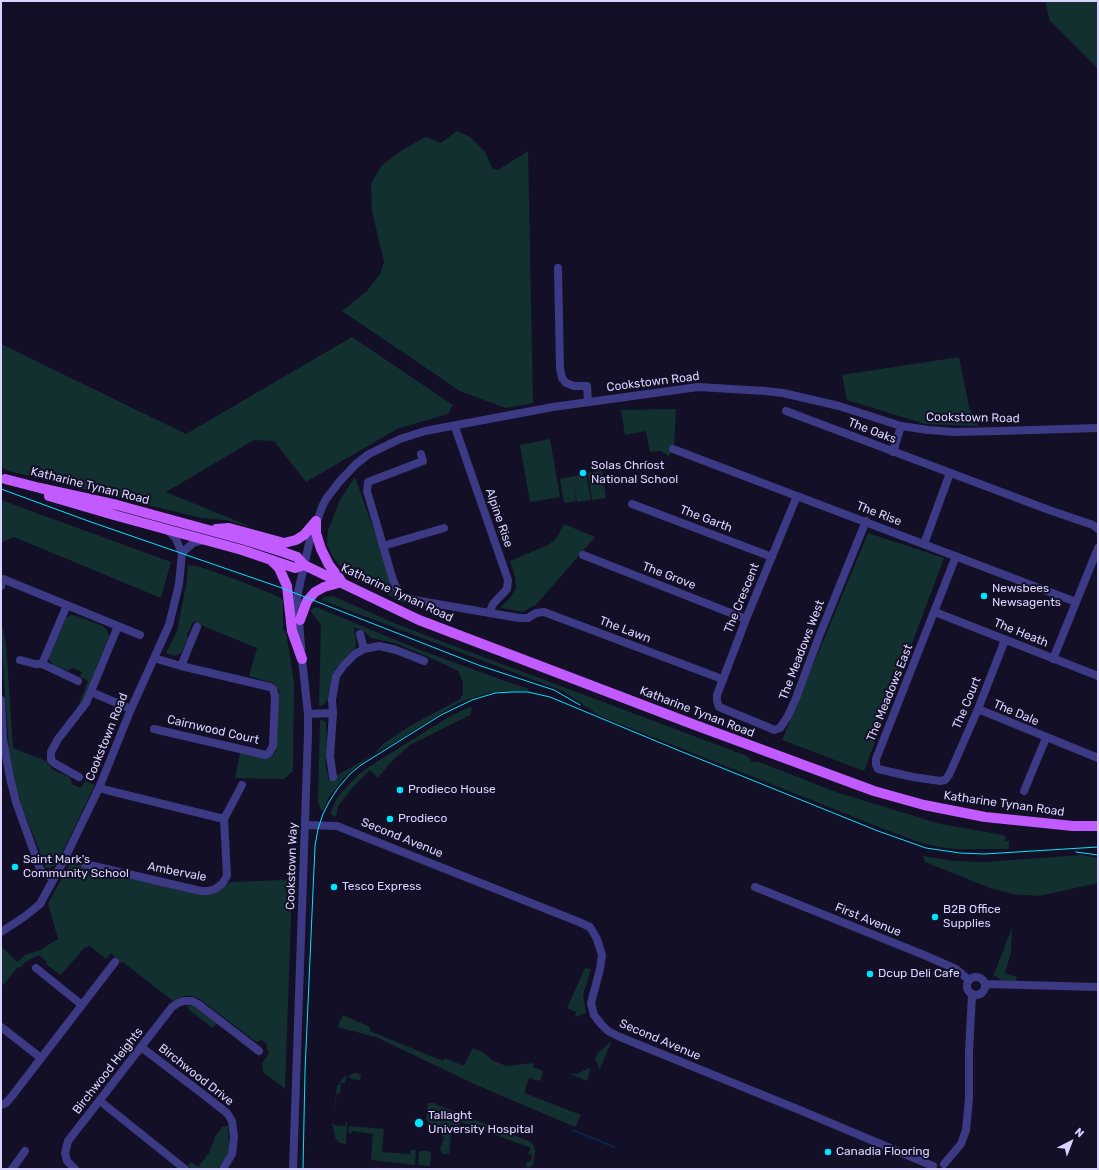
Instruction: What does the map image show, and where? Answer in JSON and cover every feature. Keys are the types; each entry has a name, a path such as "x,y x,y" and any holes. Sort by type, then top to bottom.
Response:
{"main road":[{"name":"Katharine Tynan Road","path":"3,478 79,505 167,530 207,535 283,552 297,557 304,565 419,620 688,723 874,791 930,807 985,817 1073,826 1098,826"},
{"name":"Katharine Tynan Road","path":"3,478 40,488 117,505 207,535 295,568 304,565"},
{"path":"207,535 229,528 284,543 296,540 304,535 316,521"},
{"path":"300,620 307,601 315,592 324,587 342,582 329,565 323,554 316,533 316,521"},
{"path":"270,559 279,568 287,586 292,631 302,659"}],"street":[{"path":"558,268 560,368 562,378 566,383 574,386 586,386 588,402"},
{"name":"Cookstown Road","path":"304,565 316,521 326,500 340,481 356,464 369,454 400,439 425,432 492,418 588,402 698,387 765,391 811,399 839,406 901,426 928,430 954,432 1098,428"},
{"name":"The Oaks","path":"786,411 1093,525 1098,529"},
{"name":"Alpine Rise","path":"455,426 508,580 507,589 493,604 489,613"},
{"path":"893,452 901,426"},
{"name":"The Rise","path":"673,449 1076,602"},
{"path":"421,454 423,461 368,482 367,491 393,580 398,592 402,597 408,599 489,613"},
{"path":"924,544 950,473"},
{"name":"The Crescent","path":"723,709 719,707 717,701 717,695 722,679 797,496"},
{"name":"The Garth","path":"632,504 772,557"},
{"name":"The Meadows West","path":"723,709 774,730 780,728 796,698 820,634 866,522"},
{"path":"383,546 444,528"},
{"path":"167,530 175,537 182,553 193,543 207,535"},
{"path":"1053,659 1098,548"},
{"name":"Cookstown Road","path":"1,932 24,917 40,904 99,788 131,709 169,625 179,584 182,553"},
{"name":"The Grove","path":"583,555 746,619"},
{"name":"The Meadows East","path":"949,775 945,780 940,781 878,769 876,759 956,556"},
{"name":"Cookstown Way","path":"293,1169 306,825 308,714 302,659 300,620 297,607 304,565"},
{"path":"1,586 3,579 140,635"},
{"path":"42,664 67,605"},
{"name":"The Lawn","path":"489,613 528,618 536,613 544,612 722,679"},
{"name":"The Heath","path":"935,612 1098,676"},
{"path":"79,777 54,763 51,760 51,752 58,739 86,703 118,626"},
{"path":"154,658 181,666 197,627"},
{"path":"360,634 364,649"},
{"name":"The Court","path":"949,775 978,709 1005,640"},
{"path":"333,777 330,756 333,713 332,700 336,676 344,665 355,654 364,649 379,646 396,650 424,661"},
{"path":"20,660 34,664 42,664 78,681"},
{"name":"Cairnwood Court","path":"154,729 266,755 273,746 275,696 273,689 270,687 181,666"},
{"path":"91,692 131,709"},
{"path":"1,700 2,739 21,820 40,868 44,874 54,878"},
{"name":"The Dale","path":"978,709 1098,758"},
{"path":"308,714 333,713"},
{"name":"The Dale","path":"1024,791 1046,738"},
{"path":"99,788 224,819 242,785"},
{"name":"Ambervale","path":"85,864 200,891 208,891 220,886 227,876 224,819"},
{"name":"Second Avenue","path":"306,825 337,826 590,927 597,939 602,955 591,1003 594,1015 608,1031 813,1115 932,1167"},
{"name":"First Avenue","path":"755,887 924,955 956,969 970,980"},
{"path":"1,1105 6,1103 115,962"},
{"path":"36,968 82,1005"},
{"path":"932,1167 938,1162 945,1167 961,1144 966,1130 969,1099 972,995 967,988 970,980 975,977 980,978 986,984 1098,987"},
{"path":"972,995 981,994 985,990 986,984"},
{"name":"Birchwood Heights","path":"74,1169 67,1161 65,1153 68,1142 172,1007 178,1003 192,1001 198,1004 258,1051"},
{"path":"1,1027 41,1058"},
{"name":"Birchwood Drive","path":"142,1047 227,1113 232,1121 234,1137 232,1154 223,1169"},
{"path":"100,1101 185,1169"},
{"path":"12,1169 25,1152"}],"green space":[{"path":"1045,1 1098,1 1098,69 1050,21"},
{"path":"457,131 470,137 485,152 492,168 498,170 528,151 533,403 506,408 460,391 342,311 367,291 380,274 384,262 372,211 371,184 381,166 402,150 426,137 441,143"},
{"path":"352,337 453,405 448,414 397,429 306,482 274,441 254,440 166,492 254,528 225,520 201,518 9,471 1,467 1,344 186,434"},
{"path":"959,357 970,411 979,426 925,424 847,400 842,375"},
{"path":"676,409 674,448 669,456 661,451 650,452 646,431 625,435 621,410"},
{"path":"550,439 560,497 530,502 520,445"},
{"path":"602,471 606,498 592,500 588,473"},
{"path":"586,474 591,500 577,502 573,482 576,501 564,503 560,479"},
{"path":"355,477 399,601 340,566 333,557 327,545 328,530 340,500"},
{"path":"1,500 171,562 161,598 14,537 1,543"},
{"path":"564,524 595,537 535,606 523,612 502,608 501,607 511,597 516,588 515,577 510,561 550,544 557,537"},
{"path":"868,533 944,558 864,771 782,740"},
{"path":"188,565 200,567 243,582 283,600 283,630 286,632 294,682 293,771 284,779 235,778 240,753 267,759 274,754 276,750 279,691 273,683 249,676 257,648 193,622 181,653 175,656 166,653 177,631 187,580"},
{"path":"333,596 394,623 747,756 752,762 759,762 836,792 940,824 1004,835 1006,838 1005,841 1009,841 1009,849 959,849 938,847 889,831 600,716 563,691 321,600 324,597"},
{"path":"316,607 420,650 529,689 528,691 491,692 458,703 375,753 383,744 408,727 460,699 463,694 463,682 458,671 395,643 371,638 365,632 354,627 356,643 355,648 336,668 332,675 328,699 323,705 319,706 321,625 310,610"},
{"path":"71,615 103,626 107,630 109,636 79,710 68,722 66,721 77,709 88,681 80,677 82,672 73,668 68,671 53,665 49,659 49,655 66,618"},
{"path":"1,620 6,644 13,748 46,761 53,770 70,777 72,784 81,788 85,781 95,785 56,865 49,868 46,868 42,862 40,852 22,807 14,780 9,749"},
{"path":"472,707 470,715 410,745 390,763 378,778 370,770 352,788 338,806 336,817 330,814 336,800 342,792 367,768 447,718"},
{"path":"320,720 326,722 327,754 325,764 329,780 373,755 347,774 329,797 323,811 321,810 318,802"},
{"path":"76,854 79,855 77,863 204,895 224,887 230,882 286,880 292,888 285,1089 263,1072 262,1063 269,1053 267,1045 262,1040 257,1042 252,1039 200,999 192,996 184,996 173,1001 123,962 121,963 111,953 106,959 90,946 84,948 61,975 47,965 46,961 39,955 17,968 3,985 1,983 1,946 17,962 25,955 40,950 58,939 48,903"},
{"path":"1081,855 1098,858 1098,883 1039,896 1013,894 990,888 925,862 923,856 954,861 986,862"},
{"path":"1012,928 1011,953 1005,973 1017,977 1016,982 1003,981 992,974 994,974"},
{"path":"585,968 591,969 583,995 586,1013 575,1017 576,1012 567,1008"},
{"path":"191,1005 217,1023 213,1028 189,1010 187,1006"},
{"path":"343,1015 370,1027 370,1031 443,1061 445,1058 464,1066 473,1048 484,1053 492,1060 506,1066 533,1063 533,1067 543,1071 541,1079 539,1081 529,1078 524,1093 581,1115 575,1127 474,1084 376,1037 337,1027"},
{"path":"610,1042 600,1069 595,1059 598,1053"},
{"path":"589,1068 587,1081 568,1073 577,1074"},
{"path":"355,1073 361,1074 360,1080 351,1079 347,1076 345,1083 341,1083 340,1093 337,1093 333,1120 337,1086 344,1077"},
{"path":"428,1103 433,1103 531,1142 535,1150 533,1165 526,1167 527,1162 531,1162 532,1155 528,1154 531,1148 461,1122 459,1126 452,1126 449,1154 442,1154 440,1149 444,1138 426,1119"},
{"path":"346,1122 346,1144 339,1143 335,1137 332,1123 334,1125 345,1126"},
{"path":"228,1126 229,1148 227,1155 217,1169 192,1169 188,1166 191,1162 198,1167 209,1153 215,1137 222,1127"},
{"path":"349,1126 384,1129 382,1152 410,1154 411,1150 416,1150 415,1165 371,1160 373,1134 352,1131 351,1133 348,1133"},
{"path":"419,1151 429,1151 431,1153 430,1166 418,1165"}],"waterway":[{"path":"573,1130 614,1147"}],"tram line":[{"path":"1,489 91,522 282,588 481,666 554,690 580,705"},
{"path":"303,1169 305,1071 315,846 318,829 323,814 338,788 350,774 361,765 441,715 472,700 495,693 512,692 528,692 550,697 878,831 926,848 960,853 984,854 1098,847"},
{"path":"1076,852 1098,855"}],"place":[{"name":"Solas Chríost National School","path":"583,473"},
{"name":"Newsbees Newsagents","path":"984,596"},
{"name":"Prodieco House","path":"400,790"},
{"name":"Prodieco","path":"390,819"},
{"name":"Saint Mark's Community School","path":"15,867"},
{"name":"Tesco Express","path":"334,887"},
{"name":"B2B Office Supplies","path":"935,917"},
{"name":"Dcup Deli Cafe","path":"870,974"},
{"name":"Tallaght University Hospital","path":"419,1123"},
{"name":"Canadia Flooring","path":"828,1152"}]}
